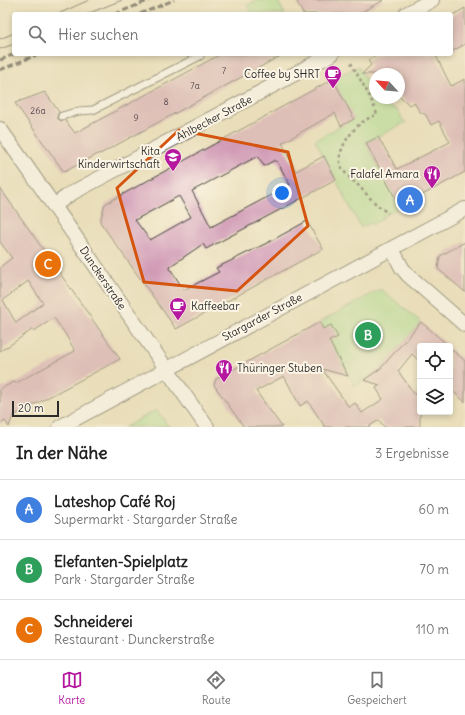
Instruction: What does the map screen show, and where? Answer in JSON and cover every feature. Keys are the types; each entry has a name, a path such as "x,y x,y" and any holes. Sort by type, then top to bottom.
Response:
{"street":[{"path":"410,12 432,0"},
{"name":"Ahlbecker Straße","path":"54,206 70,194 328,56"},
{"name":"Dunckerstraße","path":"0,129 165,369 207,427"},
{"name":"Stargarder Straße","path":"60,427 165,369 465,209"},
{"path":"392,249 402,268 408,275 465,325"}],"lane":[{"path":"62,116 79,111 93,110 200,56"}],"path":[{"path":"351,62 370,97 377,114 361,123 346,140 340,154 340,160 342,168 355,183 379,207 388,213"}],"highlighted area":[{"path":"179,130 288,152 308,226 237,291 144,282 117,188"}],"green space":[{"path":"258,0 277,0 284,12 251,12 247,5"},
{"path":"358,66 369,84 369,104 387,104 391,108 397,110 404,122 406,122 366,143 400,207 371,225 370,223 361,228 315,140 353,119 333,79"},
{"path":"381,289 421,322 381,368 355,387 320,322"},
{"path":"156,410 169,427 125,427"}],"building":[{"path":"296,0 384,0 362,12 302,12"},
{"path":"465,8 465,44 453,51 453,15"},
{"path":"217,56 280,56 64,172 15,103 45,92 59,112 57,115 58,119 61,121 65,120 75,133"},
{"path":"376,56 436,56 451,86 465,79 465,172 400,207 366,143 378,137 397,169 450,142 439,121 431,125 426,115 419,111 414,102 409,105 405,101 405,68 369,68 369,74 362,74 371,65 368,60"},
{"path":"333,79 354,119 341,126 335,113 282,143 296,171 324,156 336,180 206,249 203,244 169,267 184,290 219,272 216,268 269,242 307,221 323,249 176,329 100,222 105,204","holes":["258,156 264,166 275,160 276,162 277,161 290,185 211,227 192,191","179,196 191,217 150,240 135,220"]},
{"path":"0,188 120,359 13,416 9,427 5,421 0,424 0,389 14,382 16,383 75,351 54,318 34,331 33,329 0,351 0,267 12,258 0,242","holes":["28,281 43,303 16,323 3,300"]},
{"path":"465,242 465,292 438,269 440,256"},
{"path":"320,322 323,329 331,325 338,337 329,341 348,376 322,369 349,407 355,403 362,413 383,399 376,388 380,385 364,380 381,368 421,322 446,343 417,343 417,359 412,354 398,371 415,395 417,393 417,415 420,415 420,427 384,427 379,420 368,427 325,427 308,401 300,406 284,376 256,391 282,427 244,427 214,385 216,379"},
{"path":"453,351 465,361 465,402 453,392"}],"tram line":[{"path":"62,12 89,0"},
{"path":"92,12 122,0"},
{"path":"0,39 12,34"},
{"path":"0,49 12,45"}],"railway":[{"path":"120,12 150,0"},
{"path":"145,12 174,0"},
{"path":"0,60 12,55"},
{"path":"0,70 34,56"}],"place":[{"name":"Coffee by SHRT","path":"333,89"},
{"name":"Kita Kinderwirtschaft","path":"173,172"},
{"name":"Falafel Amara","path":"432,189"},
{"name":"Lateshop Café Roj","path":"410,200"},
{"name":"Schneiderei","path":"48,264"},
{"name":"Kaffeebar","path":"178,321"},
{"name":"Elefanten-Spielplatz","path":"368,335"},
{"name":"Thüringer Stuben","path":"224,383"}]}
